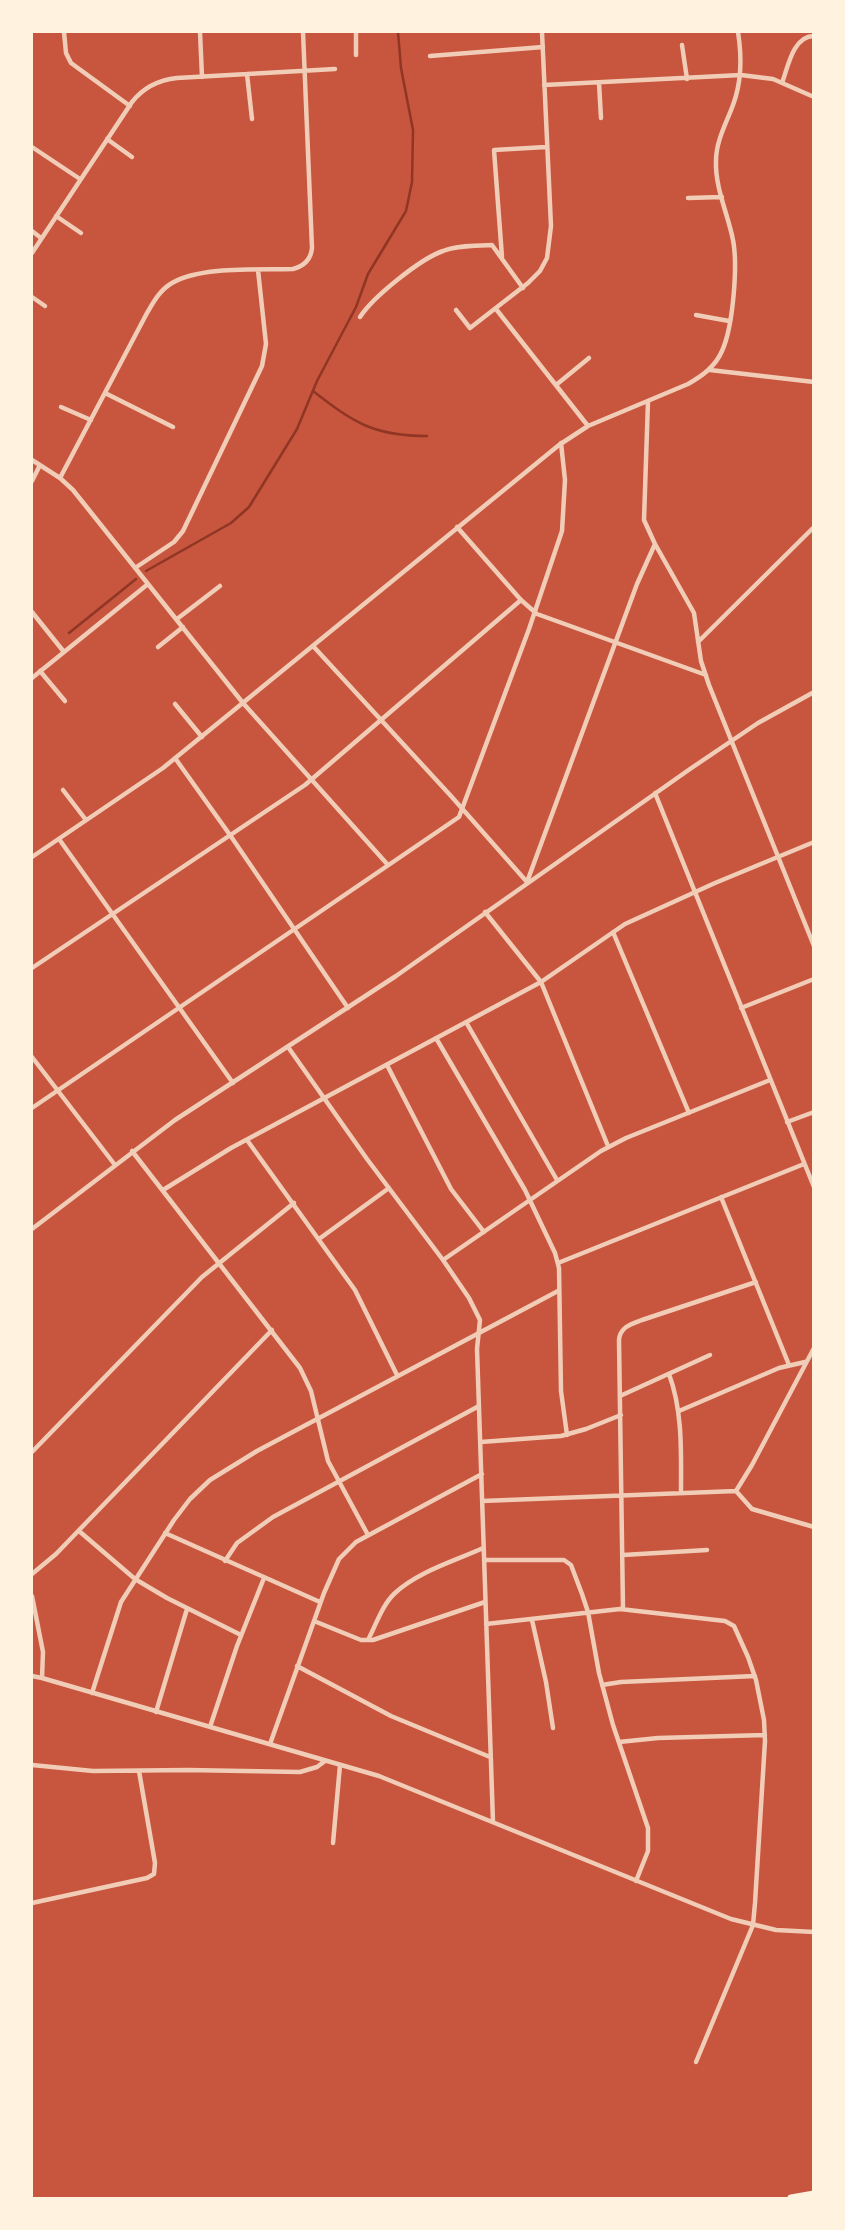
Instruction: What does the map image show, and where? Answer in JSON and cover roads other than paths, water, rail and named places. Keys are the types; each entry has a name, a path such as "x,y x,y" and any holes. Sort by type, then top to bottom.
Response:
{"main road":[{"path":"790,2199 814,2194"}],"street":[{"path":"64,32 66,53 71,63 130,106"},
{"path":"200,32 202,76"},
{"path":"60,478 155,299 165,288 194,274 297,268 306,262 311,253 303,32"},
{"path":"356,32 356,55"},
{"path":"456,310 470,328 523,288 540,271 548,252 551,226 542,32"},
{"path":"32,857 202,737 561,443 588,426 688,384 709,370 722,351 734,284 734,252 716,174 717,149 741,75 738,32"},
{"path":"782,83 799,42 805,36 814,36"},
{"path":"681,45 687,79"},
{"path":"430,56 543,47"},
{"path":"32,253 107,139 144,90 163,80 335,69"},
{"path":"247,74 252,119"},
{"path":"544,85 764,76 814,97"},
{"path":"599,83 601,118"},
{"path":"107,139 132,157"},
{"path":"32,147 80,179"},
{"path":"502,258 494,150 547,147"},
{"path":"688,198 722,197"},
{"path":"55,216 81,233"},
{"path":"32,231 41,238"},
{"path":"360,317 379,296 421,263 453,248 492,245 523,288"},
{"path":"135,568 174,542 183,531 262,366 266,344 258,271"},
{"path":"32,297 45,306"},
{"path":"496,309 588,426"},
{"path":"696,315 729,321"},
{"path":"556,385 589,358"},
{"path":"709,370 814,382"},
{"path":"105,393 173,428"},
{"path":"648,400 644,520 693,609 706,675 814,946"},
{"path":"61,407 91,420"},
{"path":"32,1108 458,818 535,612 563,526 565,480 561,443"},
{"path":"32,460 60,478 78,497 243,703 388,866"},
{"path":"32,481 40,465"},
{"path":"457,527 521,600 544,618 706,675"},
{"path":"698,643 814,527"},
{"path":"527,882 637,584 655,544"},
{"path":"32,678 148,584"},
{"path":"177,620 220,586"},
{"path":"32,968 313,779 521,600"},
{"path":"32,612 64,652"},
{"path":"158,647 183,627"},
{"path":"313,646 527,882"},
{"path":"40,671 65,701"},
{"path":"32,1229 175,1120 348,1008 732,740 814,692"},
{"path":"175,704 202,737"},
{"path":"175,758 348,1008"},
{"path":"63,790 86,820"},
{"path":"655,793 814,1187"},
{"path":"59,839 233,1083"},
{"path":"163,1190 195,1168 541,982 637,918 814,842"},
{"path":"485,912 541,982 608,1146"},
{"path":"613,932 689,1113"},
{"path":"741,1008 814,979"},
{"path":"466,1022 557,1180"},
{"path":"436,1038 529,1199 558,1263 561,1391 567,1435"},
{"path":"288,1047 443,1260 480,1320 477,1349 494,1822"},
{"path":"32,1057 115,1165"},
{"path":"387,1065 451,1189 484,1231"},
{"path":"443,1260 608,1146 770,1080"},
{"path":"788,1122 814,1112"},
{"path":"247,1140 361,1300 397,1375"},
{"path":"132,1151 294,1359 306,1379 318,1418 321,1442 338,1482 368,1535"},
{"path":"558,1263 804,1164"},
{"path":"319,1239 389,1188"},
{"path":"721,1197 789,1365"},
{"path":"32,1452 219,1262 293,1203"},
{"path":"623,1609 620,1333 625,1327 642,1320 756,1282"},
{"path":"92,1693 118,1609 165,1533 190,1499 210,1480 257,1451 558,1291"},
{"path":"32,1574 79,1531 272,1330"},
{"path":"736,1491 814,1348"},
{"path":"620,1396 710,1355"},
{"path":"679,1411 789,1365 806,1362"},
{"path":"669,1374 679,1411 681,1493"},
{"path":"225,1560 232,1548 259,1526 479,1406"},
{"path":"481,1443 567,1435 621,1415"},
{"path":"270,1744 320,1602 339,1559 368,1535 482,1474"},
{"path":"482,1501 736,1491"},
{"path":"736,1491 752,1509 814,1527"},
{"path":"79,1531 135,1579 241,1635"},
{"path":"165,1533 320,1602"},
{"path":"367,1641 385,1606 396,1593 416,1579 483,1548"},
{"path":"623,1555 707,1550"},
{"path":"484,1560 564,1560 573,1570 588,1612 602,1685 648,1828 648,1851 636,1881"},
{"path":"210,1727 241,1635 264,1578"},
{"path":"32,1596 43,1652 42,1678"},
{"path":"314,1621 367,1641 485,1602"},
{"path":"156,1712 187,1608"},
{"path":"486,1624 623,1609 730,1622 738,1634 755,1676 765,1735 753,1925 696,2062"},
{"path":"532,1620 553,1728"},
{"path":"297,1666 391,1716 490,1756"},
{"path":"32,1676 326,1760 409,1787 708,1911 776,1930 814,1932"},
{"path":"602,1685 755,1676"},
{"path":"619,1742 765,1735"},
{"path":"32,1765 93,1771 300,1772 317,1767 326,1760"},
{"path":"333,1843 340,1765"},
{"path":"32,1903 153,1875 155,1863 139,1771"}],"waterway":[{"path":"146,571 231,523 249,507 297,429 317,381 356,307 368,274 406,211 412,182 413,130 401,68 398,32"},
{"path":"313,391 366,426 393,433 427,436"},
{"path":"69,633 136,579"}]}
